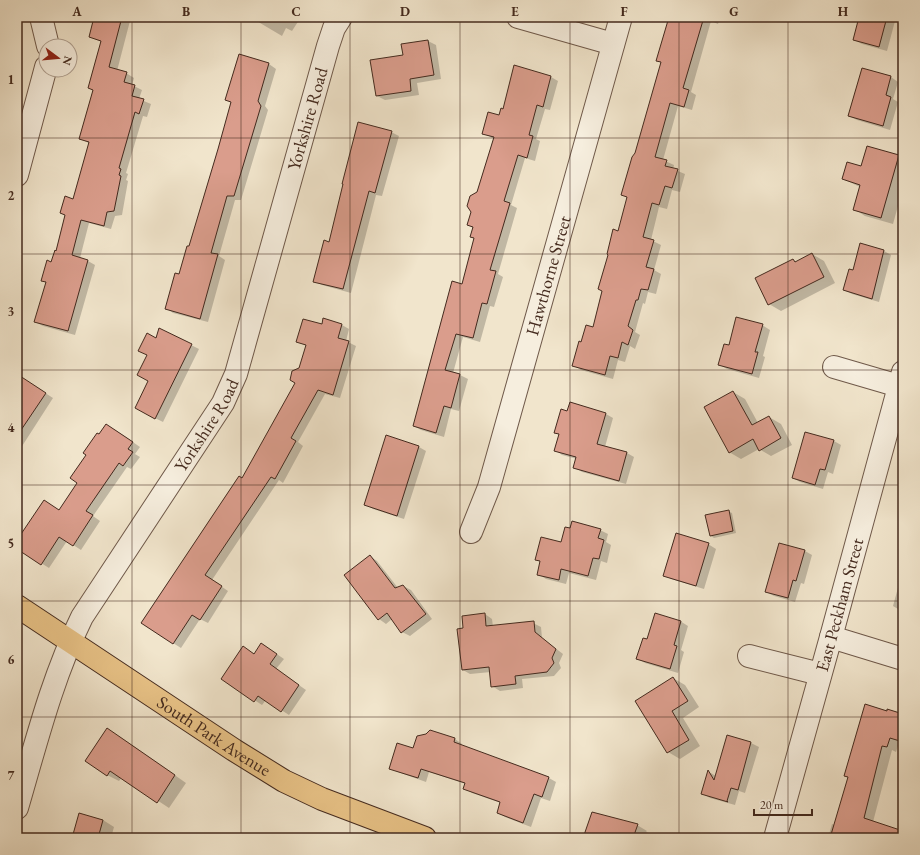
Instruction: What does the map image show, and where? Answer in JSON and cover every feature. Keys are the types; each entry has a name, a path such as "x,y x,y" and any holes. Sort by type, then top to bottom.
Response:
{"main road":[{"name":"South Park Avenue","path":"17,606 217,739 284,781 322,799 425,838"}],"street":[{"path":"41,17 46,38"},
{"name":"Yorkshire Road","path":"17,808 51,690 70,641 82,617 223,403 236,374 328,46 334,28 341,17"},
{"path":"518,17 613,44"},
{"name":"Hawthorne Street","path":"471,532 489,487 621,17"},
{"path":"17,175 43,78"},
{"path":"834,368 901,379"},
{"name":"East Peckham Street","path":"775,838 901,379"},
{"path":"831,637 903,659"},
{"path":"749,656 820,674"}],"building":[{"path":"94,17 122,17 109,67 127,72 124,82 135,85 132,96 144,99 139,114 135,112 119,168 121,169 119,175 121,176 114,211 107,212 104,226 81,220 72,255 88,260 68,331 34,322 46,282 41,281 47,260 51,262 55,250 56,251 65,215 60,213 65,196 73,199 89,142 79,139 93,90 88,88 101,41 89,37"},
{"path":"669,17 704,17 683,88 689,90 684,107 670,103 655,157 667,160 665,166 678,169 672,188 665,186 659,205 652,203 643,237 654,240 646,267 654,269 648,290 641,289 638,300 636,300 628,326 633,330 628,345 622,342 618,358 610,356 605,375 572,366 579,341 581,342 586,325 593,327 602,291 598,289 608,255 613,229 618,231 627,197 621,195 632,157 635,153 661,62 656,61"},
{"path":"859,17 887,17 879,47 853,40"},
{"path":"428,40 434,75 410,79 411,91 376,96 370,60 403,55 401,44"},
{"path":"239,54 269,63 258,101 261,106 234,196 227,196 211,253 218,254 200,319 165,309 175,273 179,274 187,246 189,246 218,149 231,102 225,100"},
{"path":"514,65 551,76 543,107 537,105 529,135 533,136 527,158 518,155 504,201 510,203 490,270 496,271 487,304 482,303 473,338 456,334 445,370 460,374 451,408 444,406 436,433 413,426 452,281 462,284 474,238 470,237 473,227 467,225 471,212 467,206 470,196 477,192 494,137 482,134 488,112 499,115 501,108 503,109"},
{"path":"862,68 891,76 886,95 891,97 883,126 848,116"},
{"path":"358,122 392,131 375,193 369,191 343,289 313,282 324,240 329,242"},
{"path":"867,146 899,155 881,218 853,210 860,185 842,179 847,162 861,166"},
{"path":"860,243 884,250 872,299 843,290 849,269 853,270"},
{"path":"812,253 824,277 768,305 755,278 793,259 795,262"},
{"path":"736,317 763,324 755,352 758,352 752,374 718,365 724,344 729,345"},
{"path":"323,318 342,324 338,338 349,341 333,395 318,390 291,438 296,441 275,479 271,477 205,575 222,586 200,620 192,615 173,644 141,623 239,476 242,478 295,383 290,380 292,371 299,368 306,345 296,342 303,319 322,324"},
{"path":"159,328 192,344 155,419 135,408 148,381 137,375 147,355 138,351 147,333 156,338"},
{"path":"17,374 46,393 17,436"},
{"path":"733,391 752,425 769,416 781,438 759,451 753,439 729,453 704,407"},
{"path":"570,402 606,413 597,444 627,452 619,481 573,468 576,457 554,451 559,434 554,433 561,409 567,411"},
{"path":"106,424 133,442 128,449 133,452 123,466 119,463 86,511 93,515 73,546 59,537 41,565 17,549 17,540 44,500 59,510 77,483 70,478 86,455 83,453 97,433 99,434"},
{"path":"805,432 834,440 825,470 820,469 815,485 792,478"},
{"path":"386,435 419,446 397,516 364,505"},
{"path":"729,510 733,531 710,536 705,515"},
{"path":"572,521 601,529 598,538 604,540 599,559 593,558 588,576 561,569 559,580 537,575 540,561 535,560 541,537 561,542 565,527 570,528"},
{"path":"676,533 709,543 696,586 663,576"},
{"path":"779,543 805,550 796,581 793,580 788,598 765,592"},
{"path":"370,555 395,588 403,585 426,614 401,633 387,613 378,620 344,575"},
{"path":"485,613 486,626 534,621 535,632 556,649 552,658 554,663 547,672 515,676 516,684 491,687 489,667 462,670 457,629 463,628 462,616"},
{"path":"655,613 681,621 674,645 677,646 670,669 636,659 643,638 647,639"},
{"path":"261,643 277,654 270,664 299,685 281,712 258,696 254,702 221,679 243,646 254,654"},
{"path":"673,677 688,701 672,711 689,740 667,753 635,701"},
{"path":"865,704 903,714 903,742 890,738 887,747 882,746 864,818 903,831 903,838 830,838 848,777 844,776"},
{"path":"107,728 175,775 157,803 110,771 107,776 85,761"},
{"path":"430,730 455,738 454,742 549,777 542,797 534,794 523,823 497,813 500,802 463,789 465,783 421,769 418,778 389,769 397,743 413,748 417,736 426,734"},
{"path":"727,735 751,742 738,790 731,788 728,802 701,794 708,770 714,780"},
{"path":"592,812 638,824 633,838 583,838"},
{"path":"79,813 103,820 98,838 72,838"}]}
